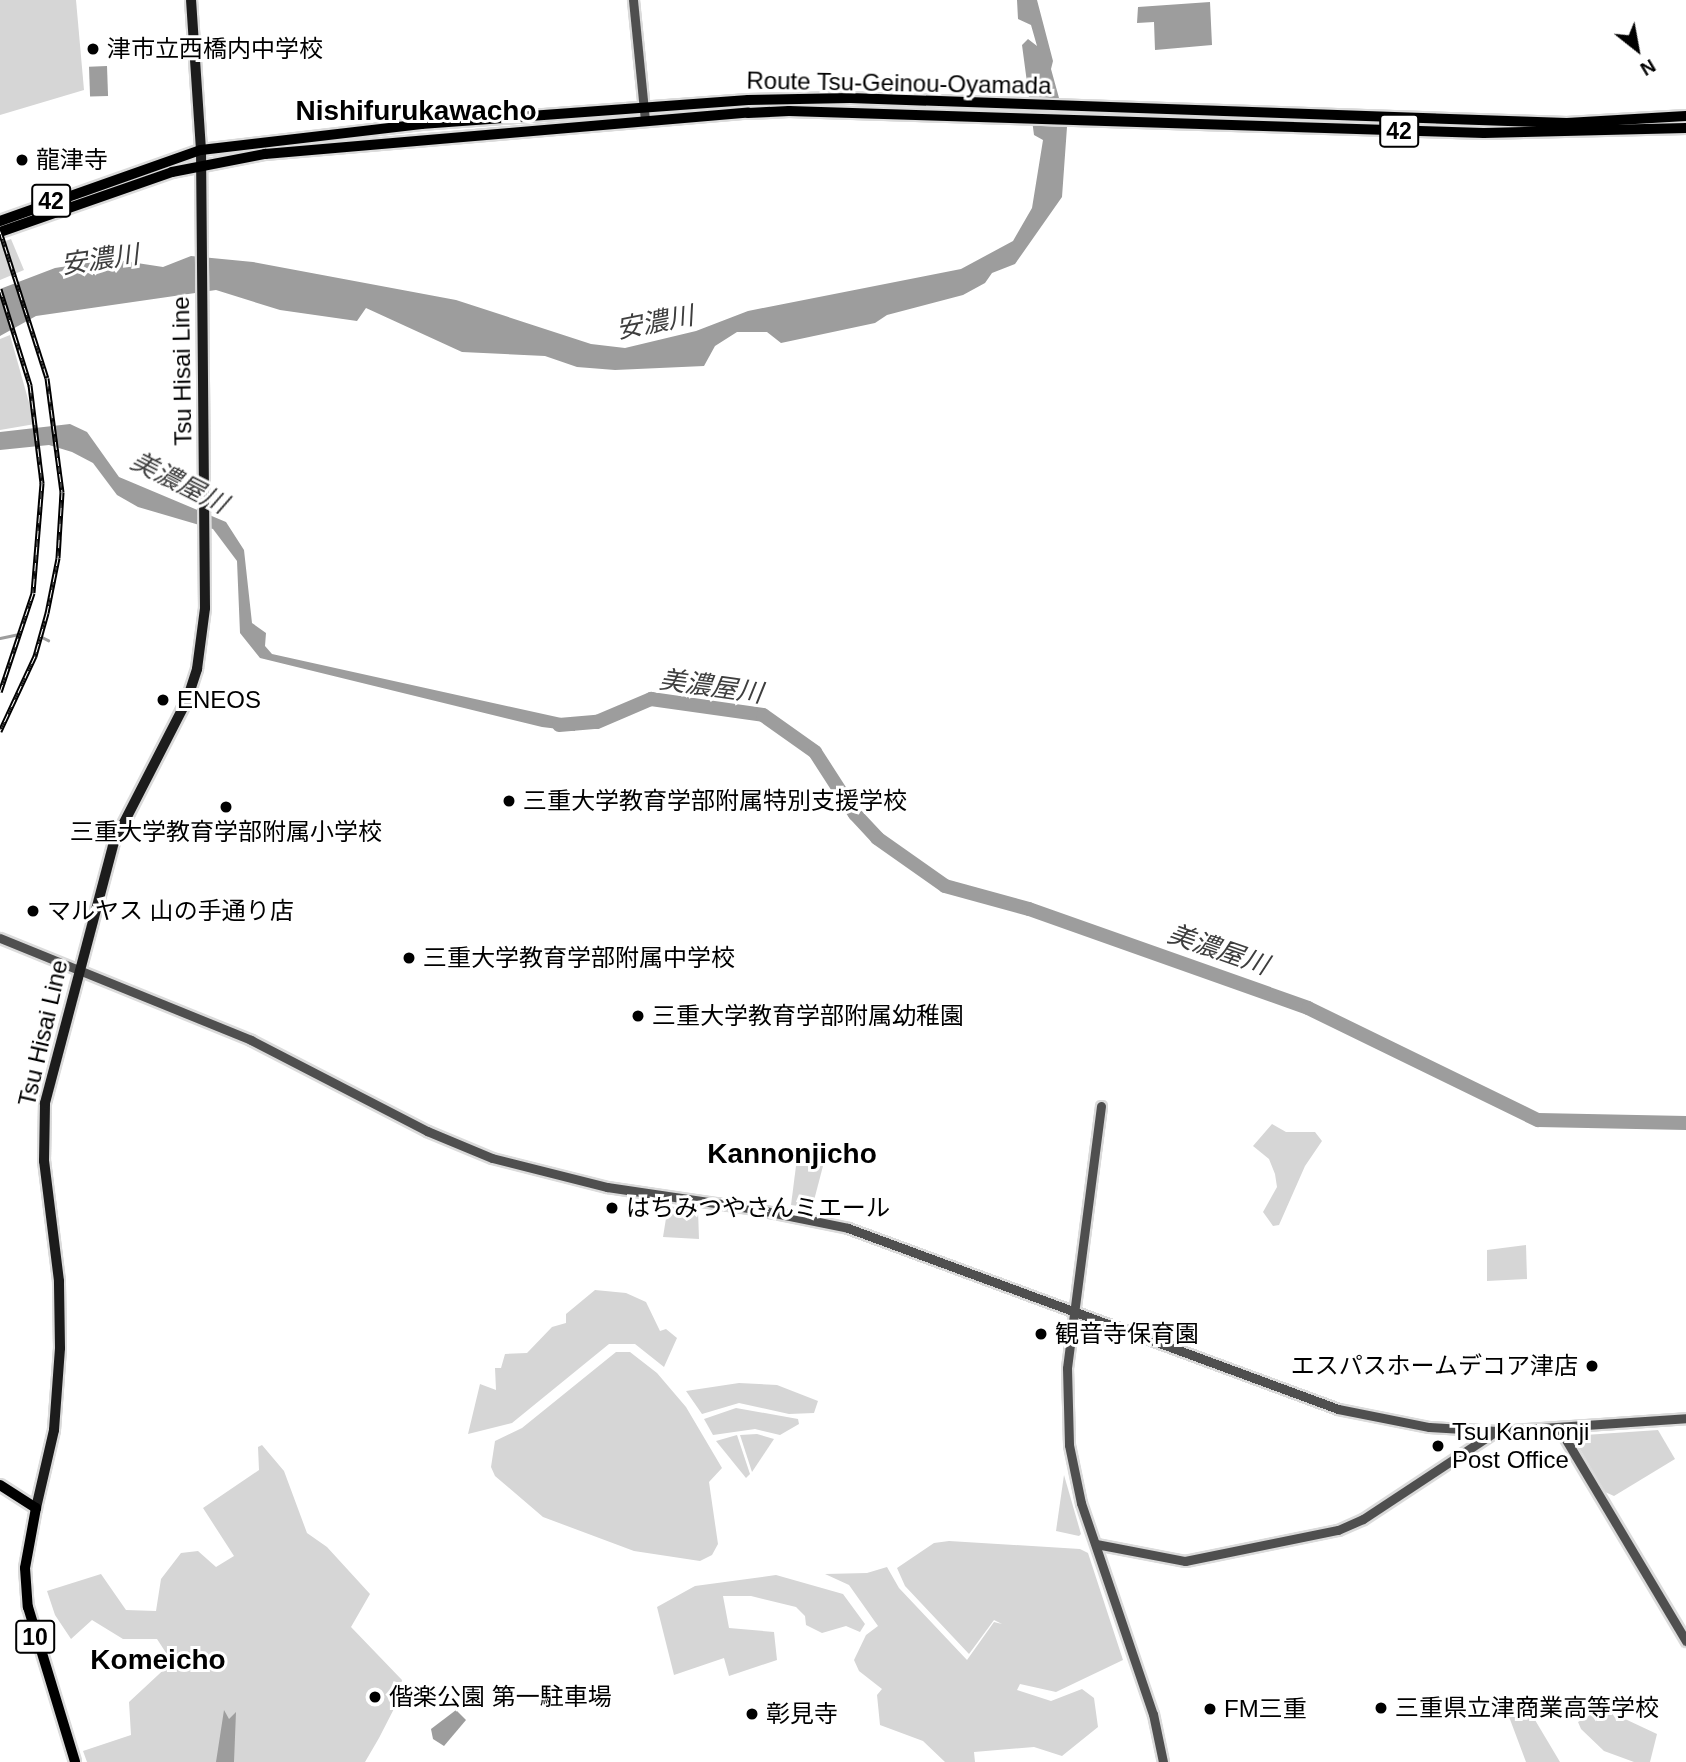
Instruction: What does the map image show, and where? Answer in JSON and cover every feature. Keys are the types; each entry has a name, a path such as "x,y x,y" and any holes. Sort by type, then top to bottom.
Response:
{"main road":[{"name":"Tsu Hisai Line","path":"36,1508 54,1430 61,1330 43,1127 79,971 114,842 191,690 205,608 201,150 191,0"},
{"name":"Route Tsu-Geinou-Oyamada","path":"0,221 201,150 329,133 644,107 816,98 998,104 1113,114 1484,134 1686,128"},
{"name":"Route Tsu-Geinou-Oyamada","path":"0,232 200,164 318,146 645,120 789,111 995,117 1113,114 1567,123 1686,116"},
{"path":"0,1485 36,1508"},
{"name":"10","path":"36,1508 25,1568 28,1607 75,1762"}],"street":[{"path":"633,0 645,120"},
{"path":"0,938 251,1041 427,1131 492,1158 607,1187 750,1208 848,1228 1338,1409 1429,1427 1497,1431 1559,1429 1686,1418"},
{"path":"1101,1107 1066,1383 1069,1445 1096,1544 1153,1714 1163,1762"},
{"path":"1559,1429 1686,1641"},
{"path":"1096,1544 1185,1561 1221,1558 1338,1530 1363,1519 1497,1431"}],"shaded area":[{"path":"0,0 76,0 84,90 0,115"},
{"path":"1017,0 1037,0 1053,61 1051,69 1067,127 1062,197 1015,264 992,273 985,283 963,295 887,315 875,323 781,343 767,332 737,332 715,346 704,366 615,370 577,367 545,356 462,352 366,308 357,321 280,310 216,290 36,316 0,336 0,289 55,268 111,259 163,267 191,256 253,262 456,300 591,344 625,348 696,331 748,311 961,269 1013,241 1032,208 1043,140 1034,135 1022,45 1028,39 1037,46 1031,25 1018,19"},
{"path":"1210,2 1212,45 1155,50 1154,22 1137,23 1138,7"},
{"path":"107,66 108,96 90,97 89,67"},
{"path":"11,239 24,270 0,280 0,243"},
{"path":"10,335 35,424 0,430 0,339"},
{"path":"70,424 87,432 119,477 226,522 244,550 252,623 266,633 265,646 272,654 575,721 575,731 542,727 260,658 240,633 237,561 213,529 138,507 117,495 93,463 72,452 49,445 0,450 0,432"},
{"path":"1272,1124 1286,1132 1315,1132 1322,1141 1305,1166 1279,1225 1273,1226 1263,1212 1277,1187 1275,1174 1269,1159 1253,1146"},
{"path":"802,1163 823,1166 812,1208 791,1205 796,1166"},
{"path":"668,1206 698,1210 699,1239 663,1237"},
{"path":"1526,1245 1527,1279 1487,1281 1487,1250"},
{"path":"595,1290 626,1293 646,1302 660,1331 666,1329 677,1338 664,1367 635,1344 609,1344 512,1423 468,1434 480,1384 496,1390 495,1368 501,1368 505,1354 527,1353 552,1327 566,1323 566,1314"},
{"path":"616,1352 630,1352 657,1373 686,1407 722,1468 709,1482 718,1544 712,1555 700,1561 634,1551 543,1517 495,1476 491,1467 495,1441 522,1428"},
{"path":"739,1383 777,1385 818,1401 814,1413 789,1414 739,1403 702,1414 686,1391"},
{"path":"736,1408 798,1419 799,1424 780,1435 755,1429 713,1435 704,1419"},
{"path":"1658,1430 1675,1459 1614,1496 1605,1492 1578,1446 1585,1435"},
{"path":"757,1434 774,1439 752,1472 740,1435"},
{"path":"737,1435 750,1474 746,1478 716,1441"},
{"path":"262,1445 284,1471 307,1533 327,1547 370,1594 351,1627 402,1680 399,1699 379,1738 365,1762 87,1762 83,1751 131,1735 129,1702 172,1662 157,1639 123,1639 92,1620 71,1639 55,1615 47,1591 101,1574 126,1610 156,1611 161,1579 181,1553 198,1551 216,1567 234,1556 203,1508 259,1470 258,1447"},
{"path":"1064,1475 1081,1534 1079,1536 1056,1531"},
{"path":"949,1541 1080,1549 1088,1553 1123,1660 1056,1692 1020,1684 1017,1690 1051,1701 1082,1689 1094,1698 1098,1727 1062,1756 1034,1747 974,1752 975,1762 945,1762 923,1741 880,1725 877,1695 882,1689 859,1671 854,1660 866,1635 878,1626 849,1585 825,1574 867,1573 887,1567 899,1588 967,1660 994,1622 1002,1624 994,1620 969,1654 905,1586 897,1568 934,1543"},
{"path":"776,1575 843,1594 865,1624 860,1632 846,1626 822,1633 806,1625 805,1616 796,1607 751,1596 723,1596 729,1628 774,1632 777,1660 729,1676 724,1658 674,1675 657,1607 695,1586"},
{"path":"1609,1704 1625,1719 1657,1734 1650,1762 1634,1762 1604,1751 1581,1729 1578,1722"},
{"path":"1524,1707 1560,1762 1526,1762 1508,1714"},
{"path":"224,1710 229,1719 236,1712 234,1762 216,1762"},
{"path":"456,1710 466,1720 444,1746 433,1739 431,1729"}],"waterway":[{"path":"0,638 19,634"},
{"path":"42,637 48,640"},
{"name":"美濃屋川","path":"559,725 597,722 651,699 763,715 815,752 855,814 877,838 945,886 1029,909 1308,1008 1538,1120 1686,1123"}],"railway":[{"path":"0,231 47,378 62,492 58,558 47,613 35,656 0,731"},
{"path":"0,289 30,385 42,483 33,593 0,692"}],"place":[{"name":"津市立西橋内中学校","path":"93,49"},
{"name":"龍津寺","path":"22,160"},
{"name":"ENEOS","path":"163,700"},
{"name":"三重大学教育学部附属特別支援学校","path":"509,801"},
{"name":"三重大学教育学部附属小学校","path":"226,807"},
{"name":"マルヤス 山の手通り店","path":"33,911"},
{"name":"三重大学教育学部附属中学校","path":"409,958"},
{"name":"三重大学教育学部附属幼稚園","path":"638,1016"},
{"name":"はちみつやさんミエール","path":"612,1208"},
{"name":"観音寺保育園","path":"1041,1334"},
{"name":"エスパスホームデコア津店","path":"1592,1366"},
{"name":"Tsu Kannonji Post Office","path":"1438,1446"},
{"name":"偕楽公園 第一駐車場","path":"375,1697"},
{"name":"三重県立津商業高等学校","path":"1381,1708"},
{"name":"FM三重","path":"1210,1709"},
{"name":"彰見寺","path":"752,1714"}],"district":[{"name":"Nishifurukawacho","path":"416,111"},
{"name":"Kannonjicho","path":"792,1154"},
{"name":"Komeicho","path":"158,1660"}],"water label":[{"name":"安濃川","path":"100,260"},
{"name":"安濃川","path":"655,323"}]}
